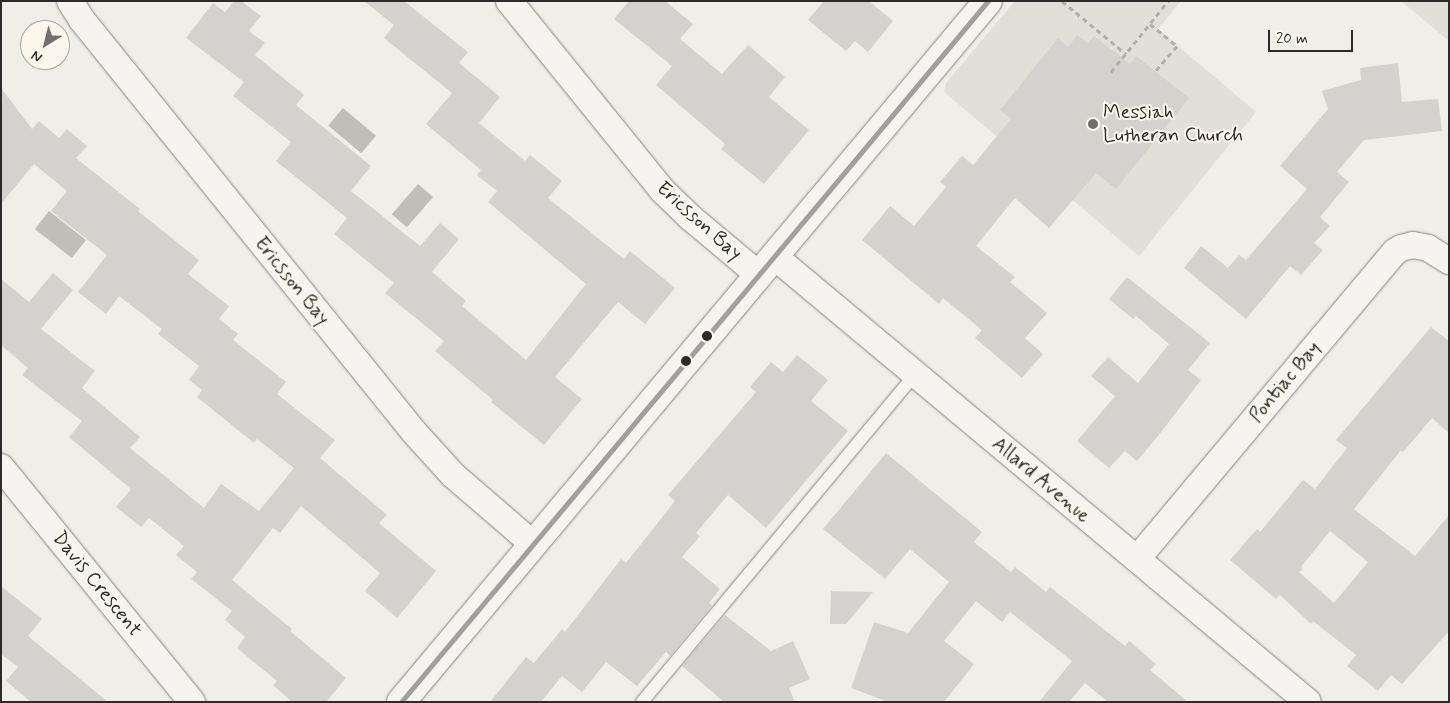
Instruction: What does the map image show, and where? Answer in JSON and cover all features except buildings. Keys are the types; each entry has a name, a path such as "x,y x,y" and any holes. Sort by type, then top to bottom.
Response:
{"street":[{"name":"Ericsson Bay","path":"70,1 82,20 414,432 453,475 533,544"},
{"name":"Ericsson Bay","path":"509,1 663,191 691,218 767,266"},
{"path":"401,702 767,266 984,3"},
{"name":"Pontiac Bay","path":"1137,559 1395,252 1401,248 1413,245 1428,248 1449,261"},
{"name":"Allard Avenue","path":"767,266 915,374 1308,702"},
{"name":"Davis Crescent","path":"1,467 192,702"}],"lane":[{"path":"642,702 915,374"}],"path":[{"path":"1062,1 1126,54"},
{"path":"1111,72 1168,1"},
{"path":"1150,24 1178,46 1155,71"}],"shaded area":[{"path":"1015,1 1181,1 1158,29 1256,112 1139,256 944,92 946,83"},
{"path":"1401,1 1449,1 1449,41"},
{"path":"343,108 376,136 361,153 328,126"},
{"path":"418,184 433,197 407,227 392,214"},
{"path":"49,211 86,240 72,258 35,229"}],"transit line":[{"path":"401,702 988,1"}],"place":[{"name":"Messiah Lutheran Church","path":"1093,124"}]}
